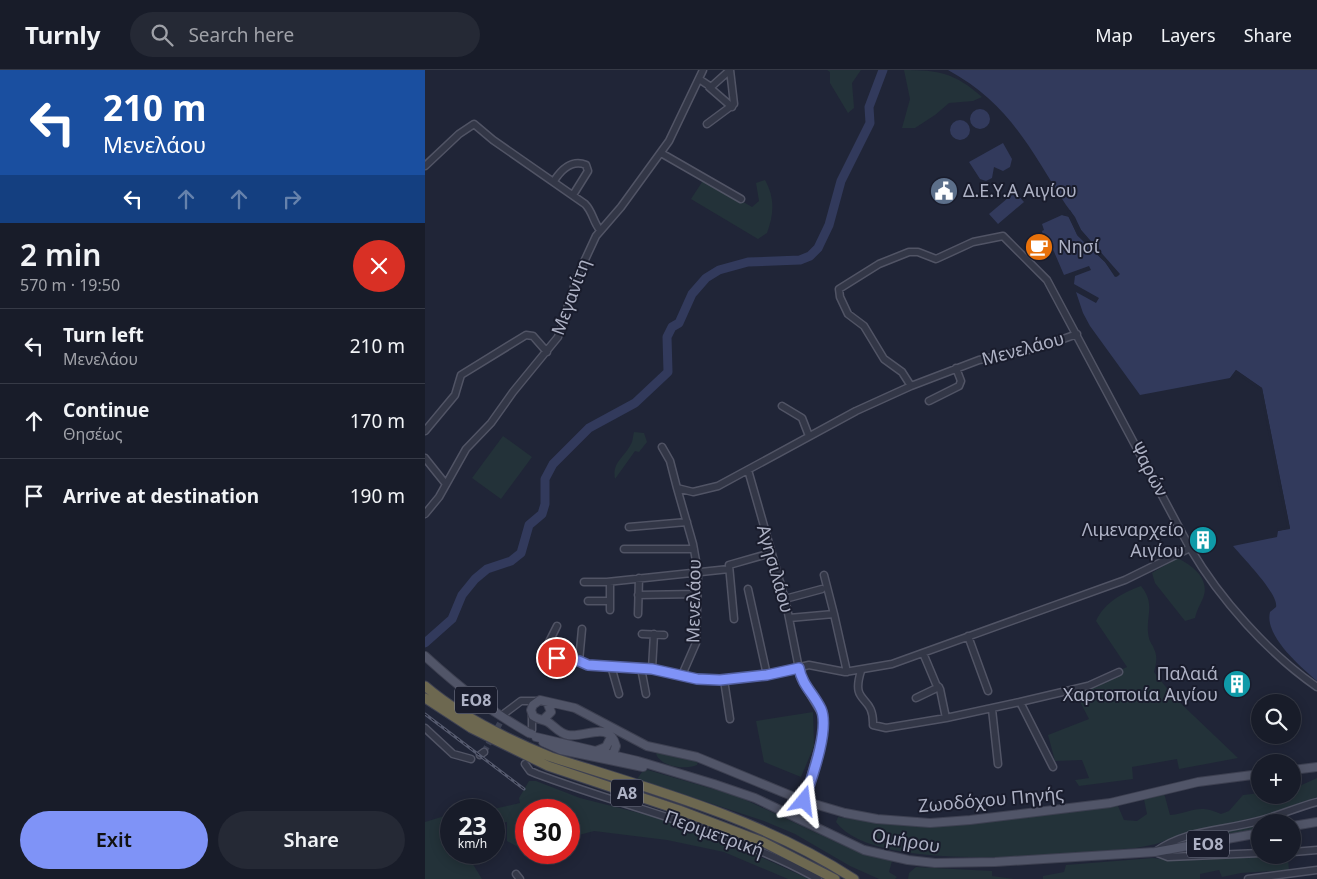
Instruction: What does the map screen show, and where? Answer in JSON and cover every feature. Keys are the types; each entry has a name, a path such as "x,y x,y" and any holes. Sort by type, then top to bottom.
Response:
{"highway":[{"name":"Α8","path":"425,686 463,713 527,747 551,757 738,819 796,844 854,879"},
{"name":"Α8","path":"425,698 464,724 548,766 679,810 763,842 835,879"}],"main road":[{"name":"Ομήρου","path":"427,657 472,697 530,737 556,748 610,757 667,770"},
{"path":"556,728 547,702 537,701 533,705 532,714 567,735 601,731 629,759"},
{"name":"Ζωοδόχου Πηγής","path":"547,702 583,711 647,746 697,757 804,801 863,817 911,822 948,822 1110,803 1198,782 1251,775"},
{"path":"542,720 563,705"},
{"name":"Ομήρου","path":"530,737 595,751 610,757 629,759 755,798 864,850 908,860 935,863 995,862 1155,852"},
{"path":"595,751 606,747 611,739"},
{"path":"610,757 611,739"},
{"path":"1301,769 1317,767"},
{"path":"1301,825 1317,822"},
{"name":"ΕΟ8","path":"1155,852 1251,835"}],"street":[{"name":"Μεγανίτη","path":"425,514 439,497 445,483 466,449 491,423 513,392 560,334 577,277 600,230 621,207 661,153 675,129 703,70"},
{"path":"709,87 720,81 730,70"},
{"path":"707,124 732,107 734,100 730,70"},
{"path":"699,79 732,107"},
{"path":"425,166 459,134 474,124 493,140 587,206 594,223 600,230"},
{"path":"661,153 741,199"},
{"path":"554,181 567,166 579,163 586,165 588,171 573,195"},
{"name":"Ψαρών","path":"911,386 902,372 884,359 864,326 848,314 840,297 839,289 879,264 909,252 918,252 937,259 974,242 1003,236 1047,280 1190,548 1216,587 1259,637 1290,666 1317,687"},
{"name":"Μενελάου","path":"682,675 696,646 698,572 695,549 677,488 697,492 718,486 856,410 911,386 979,360 1038,348 1077,334"},
{"path":"425,431 455,396 461,375 466,371 526,335 533,336 547,352"},
{"path":"929,401 959,386 961,381 955,368"},
{"path":"782,406 802,418 809,436"},
{"path":"662,448 670,461 677,488"},
{"path":"425,458 445,483"},
{"name":"Αγησιλάου","path":"748,470 785,599 803,682 819,706 824,718 824,728 804,801"},
{"path":"681,502 697,492"},
{"path":"629,527 687,522"},
{"path":"557,626 548,644 549,651 562,660 579,661 588,665 652,669 704,680 724,680 767,675 813,665 832,671 861,671 879,668 923,653 1125,580 1190,548"},
{"path":"623,549 695,549"},
{"path":"735,619 729,570 731,564 771,553"},
{"path":"584,582 610,582 729,570"},
{"path":"824,575 847,672"},
{"path":"638,614 639,578"},
{"path":"610,582 610,610"},
{"path":"748,589 767,675"},
{"path":"785,599 822,589"},
{"path":"638,595 697,594"},
{"path":"588,601 610,601"},
{"path":"789,618 834,614"},
{"path":"579,661 582,629"},
{"path":"642,634 664,635"},
{"path":"652,669 654,634"},
{"path":"968,636 988,691"},
{"path":"923,653 939,687 946,718"},
{"path":"611,666 619,694"},
{"path":"641,668 645,694"},
{"path":"861,671 857,684 858,693 872,708 873,725 886,728 992,709 1088,686 1119,672"},
{"path":"724,680 731,719"},
{"path":"917,698 939,687"},
{"path":"505,713 516,703 526,700 537,701"},
{"path":"1021,702 1053,768"},
{"path":"516,703 525,706 532,714 533,730 542,720"},
{"path":"992,709 998,764"},
{"path":"425,728 453,754 471,759"},
{"name":"Περιμετρική","path":"525,764 530,771 537,774 731,839 817,879"},
{"path":"1155,852 1167,843 1183,837 1262,820 1275,814 1317,802"},
{"path":"1301,851 1317,850"},
{"path":"1155,852 1168,857 1251,853"},
{"path":"1248,879 1268,878 1317,870"}],"shaded area":[{"path":"827,70 861,70 852,83 854,108 848,113 830,83 830,72"},
{"path":"904,70 946,74 963,83 982,97 973,101 949,103 915,128 902,128 910,99"},
{"path":"704,179 752,207 759,201 756,183 765,180 772,200 771,219 767,233 758,239 691,199"},
{"path":"634,432 644,433 647,442 639,452 635,451 615,479 615,468 631,444"},
{"path":"503,436 532,457 501,499 472,478"},
{"path":"1177,558 1197,572 1204,582 1205,588 1195,618 1185,621 1155,583 1152,573"},
{"path":"1141,586 1146,593 1149,606 1149,640 1156,658 1154,672 1173,696 1238,758 1179,769 1177,759 1132,767 1133,779 1079,786 1075,780 1089,778 1082,760 1055,761 1048,735 1089,719 1073,688 1097,681 1127,667 1096,621 1109,603"},
{"path":"813,712 814,746 801,777 764,762 756,721"},
{"path":"659,752 698,761 697,765 680,767 668,765 656,754"},
{"path":"648,770 737,796 851,849 892,861 889,872 897,877 895,879 879,879 850,866 795,834 764,821 637,779 642,772"},
{"path":"1317,778 1317,797 1301,803 1301,785"},
{"path":"529,781 536,781 580,798 663,819 739,847 809,879 788,879 724,852 667,840 594,831 580,835 580,799 519,798"},
{"path":"1164,793 1170,815 1200,809 1221,814 1229,811 1243,795 1251,794 1251,804 1297,804 1270,814 1251,814 1251,819 1188,832 1156,844 1136,848 1023,856 977,857 932,855 891,850 858,839 836,822 838,817 882,824 938,827 1118,806 1124,820 1137,821 1147,814 1144,799"},
{"path":"515,804 515,845 507,841 505,806"},
{"path":"440,817 440,864 473,864 482,879 425,879 425,822"},
{"path":"1251,822 1251,831 1174,845 1176,842"},
{"path":"1251,856 1251,864 1288,864 1289,870 1241,873 1222,877 1219,870 1200,874 1200,879 1043,879 1043,876 1064,872 1066,865 1153,858 1168,860"},
{"path":"916,867 992,871 992,876 1014,879 908,879 909,873"}],"water":[{"path":"948,70 1317,70 1317,681 1278,641 1270,621 1270,612 1276,607 1272,594 1233,546 1277,537 1278,531 1290,528 1262,388 1236,370 1230,378 1140,395 1090,326 1083,313 1076,292 1096,303 1099,298 1074,284 1075,276 1091,270 1089,266 1064,275 1049,240 1044,241 1042,224 1062,215 1068,216 1078,236 1105,262 1115,277 1119,274 1081,230 1075,217 1017,129 988,98"},
{"path":"980,109 987,112 990,119 987,126 980,129 973,126 970,119 973,112"},
{"path":"960,120 967,123 970,130 967,137 960,140 953,137 950,130 953,123"},
{"path":"1003,143 1012,159 1010,167 1003,171 994,167 992,178 986,181 980,179 969,162"},
{"path":"1015,192 1024,202 998,224 989,214"}],"pier":[{"path":"1070,210 1081,230 1120,274 1118,276 1116,277 1105,262 1077,235 1069,217 1062,215 1067,213 1070,215 1067,211","holes":["1072,216 1079,231 1099,253 1079,234"]},
{"path":"1236,370 1262,388 1290,529 1278,531 1277,529 1287,527 1260,390 1237,374 1228,381"}],"waterway":[{"path":"425,643 452,619 462,595 475,579 487,569 511,561 521,553 529,525 542,514 545,504 545,479 553,464 589,428 635,403 668,372 667,337 672,327 679,323 692,294 706,278 719,270 748,262 800,260 810,256 818,248 829,225 841,181 870,123 869,107 883,70"}],"tunnel":[{"path":"484,752 505,714"}],"railway":[{"path":"425,714 524,789"}],"place":[{"name":"Δ.Ε.Υ.Α Αιγίου","path":"944,191"},
{"name":"Νησί","path":"1039,247"},
{"name":"Λιμεναρχείο Αιγίου","path":"1203,540"},
{"name":"Παλαιά Χαρτοποιία Αιγίου","path":"1237,684"}],"route":[{"path":"557,658 579,661 588,665 672,672 704,680 746,678 799,668 801,678 819,706 824,722 804,801"}]}
